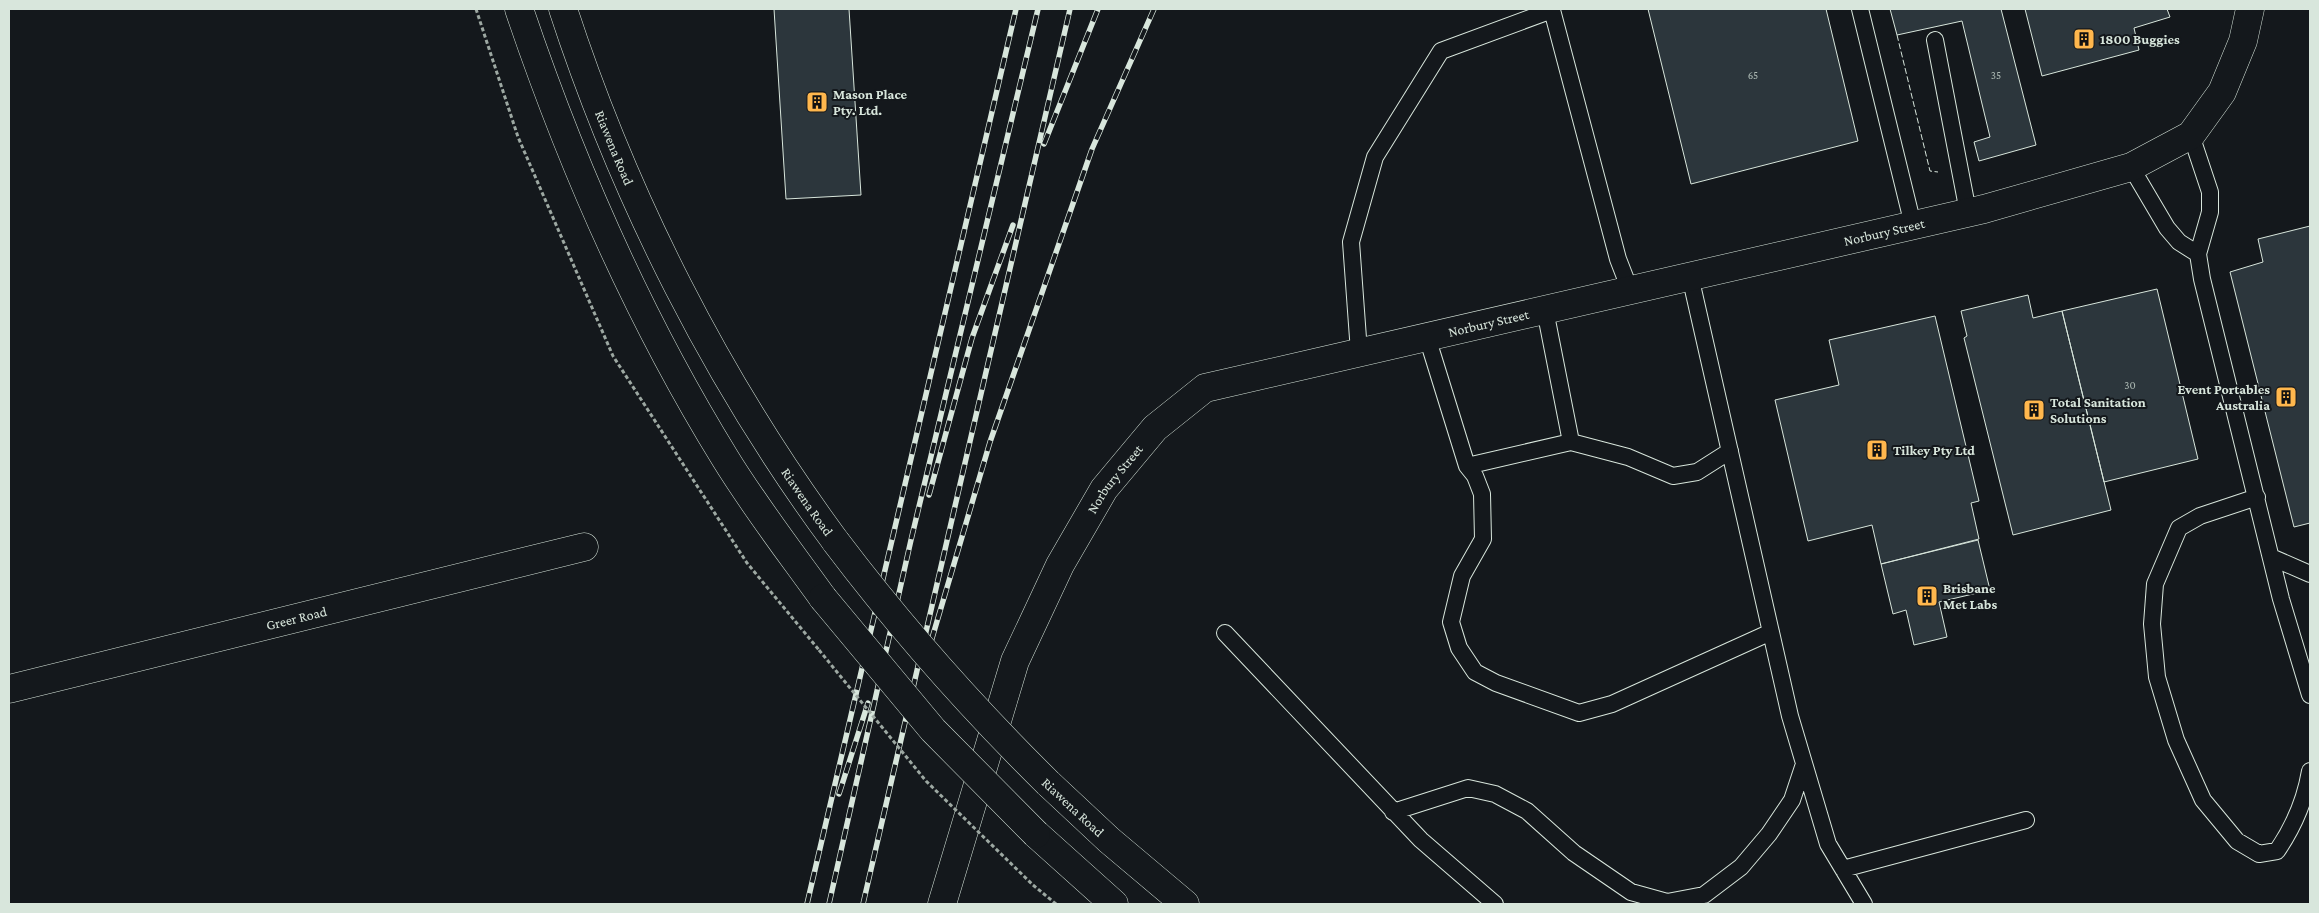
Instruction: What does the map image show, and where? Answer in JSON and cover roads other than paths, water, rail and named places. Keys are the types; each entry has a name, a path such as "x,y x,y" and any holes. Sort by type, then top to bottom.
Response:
{"main road":[{"path":"519,9 567,141 603,229 638,304 679,380 726,459 823,598 853,637 933,730 975,775 1036,834 1114,904"},
{"name":"Riawena Road","path":"563,9 598,105 636,197 679,286 725,374 762,435 836,542 925,654 976,711 1048,784 1109,840 1185,904"},
{"name":"Norbury Street","path":"944,898 1015,661 1060,564 1104,489 1155,428 1205,388 1968,212 2090,180 2131,167 2192,135 2222,92 2243,41 2250,9"},
{"name":"Greer Road","path":"9,689 584,547"}],"lane":[{"path":"1860,9 1913,225"},
{"path":"1359,352 1351,242 1375,157 1441,51 1552,10 1618,259 1630,290"},
{"path":"1935,40 1968,212"},
{"path":"2192,135 2210,192 2210,212 2198,254 2202,279 2271,557 2310,695"},
{"path":"2131,167 2167,228 2179,242 2198,254"},
{"path":"1690,276 1771,632 1804,764 1828,844 1864,904"},
{"path":"1545,310 1571,442"},
{"path":"1427,337 1467,466 1482,494 1483,539 1462,576 1451,622 1459,648 1476,672 1496,683 1579,714 1612,704 1771,632"},
{"path":"1467,466 1571,442 1628,457 1673,476 1697,472 1730,451"},
{"path":"2257,498 2200,516 2179,528 2155,584 2152,624 2157,677 2176,740 2203,800 2237,841 2259,854 2277,850 2293,828 2307,787 2310,771"},
{"path":"2271,557 2310,574"},
{"path":"1225,633 1421,840 1495,904"},
{"path":"1394,812 1468,788 1495,794 1527,811 1574,853 1631,892 1668,903 1704,896 1741,867 1769,834 1792,800 1804,764"},
{"path":"1843,869 2026,820"}],"railway":[{"path":"807,904 1016,9"},
{"path":"829,904 911,540 1038,9"},
{"path":"863,904 1070,9"},
{"path":"1044,144 1098,9"},
{"path":"925,662 990,442 1092,149 1154,9"},
{"path":"929,495 972,338 1013,225"},
{"path":"839,794 868,703"}],"place":[{"name":"1800 Buggies","path":"2084,39"},
{"name":"Mason Place Pty. Ltd.","path":"817,102"},
{"name":"Event Portables Australia","path":"2286,397"},
{"name":"Total Sanitation Solutions","path":"2034,410"},
{"name":"Tilkey Pty Ltd","path":"1877,450"},
{"name":"Brisbane Met Labs","path":"1927,596"}]}
